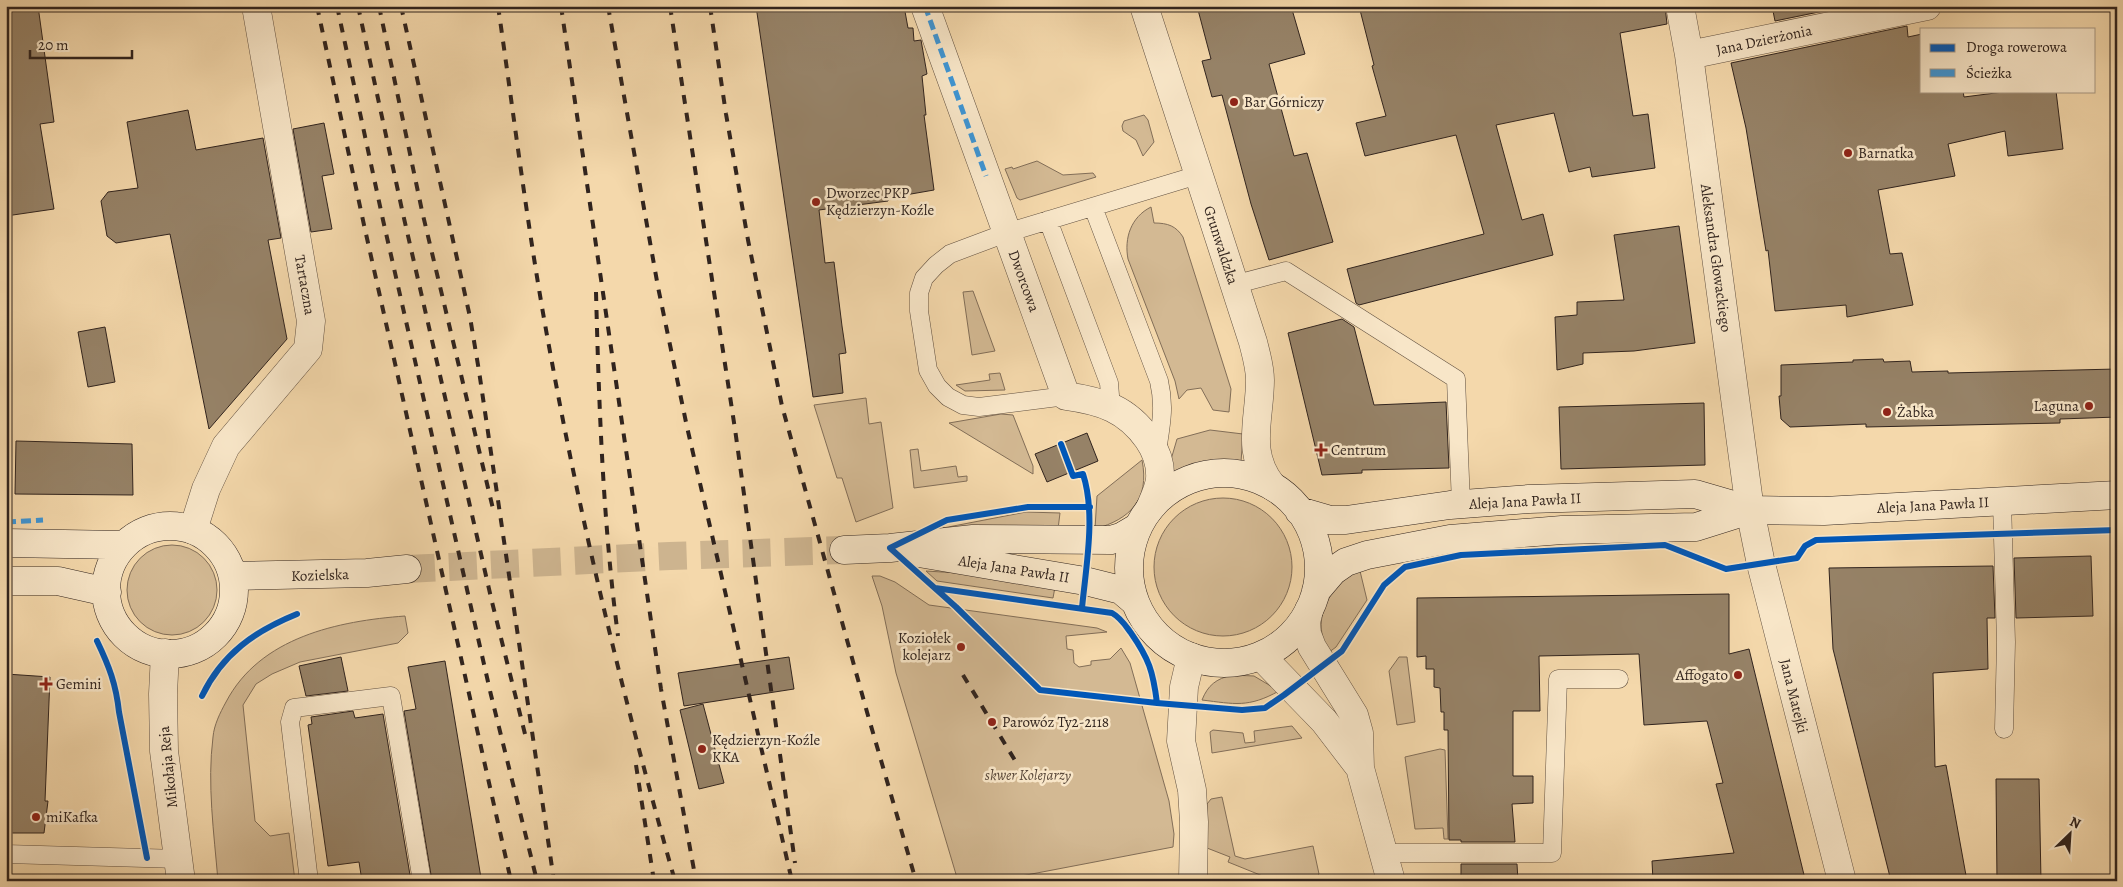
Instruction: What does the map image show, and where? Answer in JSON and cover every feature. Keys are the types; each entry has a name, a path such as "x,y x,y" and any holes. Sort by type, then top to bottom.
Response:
{"street":[{"name":"Tartaczna","path":"193,530 206,489 226,446 308,349 311,321 256,6"},
{"name":"Dworcowa","path":"925,6 1066,396"},
{"name":"Grunwaldzka","path":"1144,6 1258,361 1260,380 1256,448 1263,474 1272,486"},
{"name":"Aleksandra Głowackiego","path":"1680,6 1689,55 1750,510"},
{"name":"Jana Dzierżonia","path":"1689,55 1927,6"},
{"path":"1066,396 1083,398 1127,415 1139,426 1156,451 1160,480 1130,550 1128,569 1134,601"},
{"path":"1144,517 1166,492 1182,482 1204,475 1235,474 1251,477 1272,486 1288,498 1300,511 1311,530 1317,550 1319,568 1306,622 1307,634 1312,647 1345,697 1354,716 1359,734 1360,768 1391,881"},
{"name":"Aleja Jana Pawła II","path":"1300,511 1330,520 1346,520 1461,504 1529,499 1695,494 1750,510 1824,511 2117,496"},
{"name":"Aleja Jana Pawła II","path":"890,548 1085,581 1121,590 1134,601 1145,622 1161,640 1180,653 1213,663 1237,662 1261,656 1281,644 1291,635 1312,600 1333,571 1346,562 1367,555 1450,539 1562,530 1696,527 1750,510"},
{"name":"Jana Matejki","path":"1750,510 1761,564 1842,881"},
{"name":"Aleja Jana Pawła II","path":"844,550 890,548 973,539 1111,540 1121,537 1144,517"},
{"path":"178,526 193,530 207,537 219,548 228,561 233,576 234,596 229,615 219,632 203,645 185,652 165,653 145,649 128,638 116,623 108,604 107,592 110,567 122,545 146,531 178,526"},
{"path":"6,543 122,545"},
{"name":"Kozielska","path":"233,576 358,574 407,570"},
{"path":"6,581 58,581 107,592"},
{"name":"Mikołaja Reja","path":"165,653 163,694 164,751 180,870"},
{"path":"1261,656 1324,721 1360,768"},
{"path":"1191,657 1184,687 1181,741 1192,790 1194,822 1193,881"}],"lane":[{"path":"1066,396 979,407 963,404 948,397 937,386 928,370 919,311 919,293 924,278 950,254 1006,233 1198,175"},
{"path":"1093,207 1159,381 1163,400 1163,417 1156,451"},
{"path":"1048,220 1109,383 1111,408"},
{"path":"1233,285 1286,271 1456,379 1461,504"},
{"path":"2002,502 2006,642 2004,729"},
{"path":"1384,853 1552,853 1558,679 1619,679"},
{"path":"309,881 290,722 294,708 391,696 422,881"},
{"path":"6,854 180,870"}],"green space":[{"path":"1144,115 1148,120 1154,142 1143,156 1136,140 1123,131 1122,126 1124,121"},
{"path":"1037,161 1063,175 1093,173 1096,177 1020,200 1017,198 1005,169 1012,167 1013,169"},
{"path":"1151,207 1154,223 1171,226 1183,237 1231,389 1229,412 1213,410 1201,388 1187,390 1179,399 1175,381 1128,259 1127,243 1130,229 1138,216"},
{"path":"973,291 995,351 972,355 963,292"},
{"path":"1000,373 1005,390 965,391 956,385 990,380 989,374"},
{"path":"866,398 869,424 881,422 893,508 856,522 842,478 837,478 814,405"},
{"path":"1001,414 1013,415 1033,466 1033,474 949,423"},
{"path":"1210,430 1243,434 1241,462 1222,461 1205,463 1171,473 1170,463 1177,439"},
{"path":"918,449 921,471 956,466 958,477 967,476 967,481 914,488 910,450"},
{"path":"1142,460 1143,486 1135,506 1118,520 1095,529 1097,496"},
{"path":"1223,498 1249,504 1261,510 1271,519 1280,529 1286,541 1292,567 1286,593 1280,605 1271,615 1261,624 1249,630 1223,636 1197,630 1185,624 1175,615 1166,605 1160,593 1154,567 1160,541 1166,529 1175,519 1185,510 1197,504"},
{"path":"1026,512 1060,513 1058,529 943,528"},
{"path":"172,545 189,548 204,558 214,573 217,590 214,607 204,622 189,632 172,635 155,632 140,622 130,607 127,590 130,573 140,558 155,548"},
{"path":"926,571 958,573 1055,587 1053,598 937,581"},
{"path":"1360,571 1367,600 1336,647 1328,653 1322,636 1321,624 1325,605 1343,581"},
{"name":"skwer Kolejarzy","path":"872,576 880,576 895,582 929,605 1097,628 1107,632 1066,636 1067,649 1073,650 1074,663 1079,667 1091,665 1091,661 1110,659 1121,648 1130,663 1169,801 1174,834 1173,847 995,881 958,881 896,673 882,606"},
{"path":"405,616 408,633 398,643 300,662 272,674 256,684 243,705 255,821 270,836 289,833 295,881 218,881 211,791 213,737 222,710 241,680 259,662 303,636 354,622"},
{"path":"1399,657 1407,657 1415,722 1397,725 1389,671"},
{"path":"1232,675 1254,676 1279,691 1250,702 1224,703 1202,700 1213,683 1221,678"},
{"path":"1292,726 1302,738 1212,753 1210,732 1213,730 1243,733 1245,743 1255,742 1254,731"},
{"path":"1440,749 1445,750 1448,839 1444,839 1443,828 1415,829 1405,757"},
{"path":"1222,797 1235,856 1245,859 1313,846 1319,874 1313,881 1275,881 1228,862 1230,857 1207,848 1207,804 1211,799"},
{"path":"6,875 115,881 6,881"}],"building":[{"path":"6,6 38,6 54,122 40,124 54,209 6,216"},
{"name":"Dworzec PKP Kędzierzyn-Koźle","path":"756,6 904,6 908,28 913,28 914,41 921,40 927,74 922,76 926,115 924,115 934,190 888,198 888,201 819,210 825,263 834,262 846,353 839,354 843,393 813,397"},
{"path":"1197,6 1291,6 1305,54 1269,64 1294,156 1307,153 1333,242 1269,260 1251,204 1222,95 1212,97 1202,61 1211,59"},
{"path":"1359,6 1665,6 1667,24 1620,33 1633,116 1648,114 1655,168 1592,177 1590,167 1569,172 1554,113 1496,125 1522,220 1543,214 1553,255 1359,305 1356,303 1347,269 1484,234 1456,135 1365,156 1356,123 1386,116 1372,66 1374,65"},
{"path":"1772,6 1848,6 1775,21"},
{"path":"1907,26 1908,37 1920,34 1920,92 1963,92 1964,97 2003,92 2056,92 2063,149 2008,156 2005,131 1948,144 1955,176 1878,190 1890,254 1902,253 1913,305 1847,317 1846,305 1775,311 1768,250 1766,251 1746,128 1731,63"},
{"path":"188,110 196,150 263,138 281,238 268,240 287,339 209,429 170,234 116,243 107,236 101,201 108,192 138,188 127,122"},
{"path":"324,123 334,174 322,176 332,229 311,232 293,129"},
{"path":"1679,226 1695,343 1634,351 1583,353 1583,364 1557,370 1555,317 1577,315 1577,302 1624,300 1614,235"},
{"path":"1342,319 1354,327 1374,405 1446,402 1449,468 1362,470 1362,473 1322,475 1288,333"},
{"path":"105,327 115,382 88,387 78,332"},
{"path":"1883,359 1884,362 1910,361 1912,372 1948,371 1948,373 2117,369 2117,417 2060,419 2060,423 1866,427 1866,424 1790,427 1781,419 1779,396 1781,396 1781,365"},
{"path":"1704,403 1705,465 1561,469 1559,407"},
{"path":"1087,433 1098,461 1047,482 1035,454"},
{"path":"16,441 132,444 133,495 15,494"},
{"path":"2091,556 2093,616 2016,618 2014,558"},
{"path":"1993,566 1995,618 1987,618 1988,669 1933,673 1935,767 1946,765 1967,881 1891,881 1833,649 1829,568"},
{"path":"1729,594 1729,654 1749,649 1805,879 1653,881 1652,861 1734,853 1716,784 1723,783 1707,721 1644,725 1639,654 1539,656 1540,711 1513,711 1513,776 1533,776 1533,803 1512,804 1515,842 1461,842 1461,840 1449,840 1448,730 1444,730 1444,712 1441,712 1440,688 1434,687 1434,669 1426,669 1426,656 1417,657 1417,598"},
{"path":"341,657 348,691 306,696 299,666"},
{"name":"Kędzierzyn-Koźle KKA","path":"789,657 794,689 684,706 678,673"},
{"path":"445,661 481,878 461,881 432,881 404,711 416,709 408,667"},
{"path":"6,674 50,677 45,801 48,801 44,833 6,833"},
{"path":"703,704 724,783 699,789 680,710"},
{"path":"353,711 355,718 383,714 411,881 362,881 359,862 328,866 308,725 312,724 311,717"},
{"path":"1996,779 2039,779 2041,881 1997,881"},
{"path":"1461,864 1517,864 1518,881 1461,881"}],"tunnel":[{"path":"407,569 670,556 844,550"}],"railway":[{"path":"317,6 364,225 511,881"},
{"path":"337,6 383,220 491,695 537,881"},
{"path":"358,6 403,214 492,602 526,738"},
{"path":"379,6 422,211 494,513"},
{"path":"401,6 470,317 554,881"},
{"path":"498,6 543,313 577,489 591,555 639,751 675,881"},
{"path":"561,6 661,689 696,881"},
{"path":"608,6 658,287 687,427 792,881"},
{"path":"670,6 735,429 795,863"},
{"path":"710,6 726,114 748,240 782,406 916,881"},
{"path":"596,292 605,507 618,636"},
{"path":"963,675 1019,767"},
{"path":"636,765 654,881"}],"marked path":[{"path":"925,6 986,176"},
{"path":"6,522 43,520"}],"cycle path":[{"path":"1061,444 1073,476 1083,474 1087,490 1089,540 1082,608"},
{"path":"1090,507 1028,507 947,520 890,548 956,607 1040,690 1157,703"},
{"path":"935,588 1112,613 1125,624 1146,658 1154,682 1157,703 1242,710 1265,708 1342,651 1384,585 1405,567 1461,555 1665,545 1726,569 1797,558 1805,546 1816,540 2117,530"},
{"path":"202,696 219,668 241,646 267,628 297,614"},
{"path":"97,641 114,684 147,858"}],"place":[{"name":"Bar Górniczy","path":"1234,102"},
{"name":"Barnatka","path":"1848,153"},
{"name":"Dworzec PKP Kędzierzyn-Koźle","path":"816,202"},
{"name":"Laguna","path":"2089,406"},
{"name":"Żabka","path":"1887,412"},
{"name":"Centrum","path":"1321,450"},
{"name":"Koziołek kolejarz","path":"961,647"},
{"name":"Affogato","path":"1738,675"},
{"name":"Gemini","path":"46,684"},
{"name":"Parowóz Ty2-2118","path":"992,722"},
{"name":"Kędzierzyn-Koźle KKA","path":"702,749"},
{"name":"miKafka","path":"36,817"}]}
